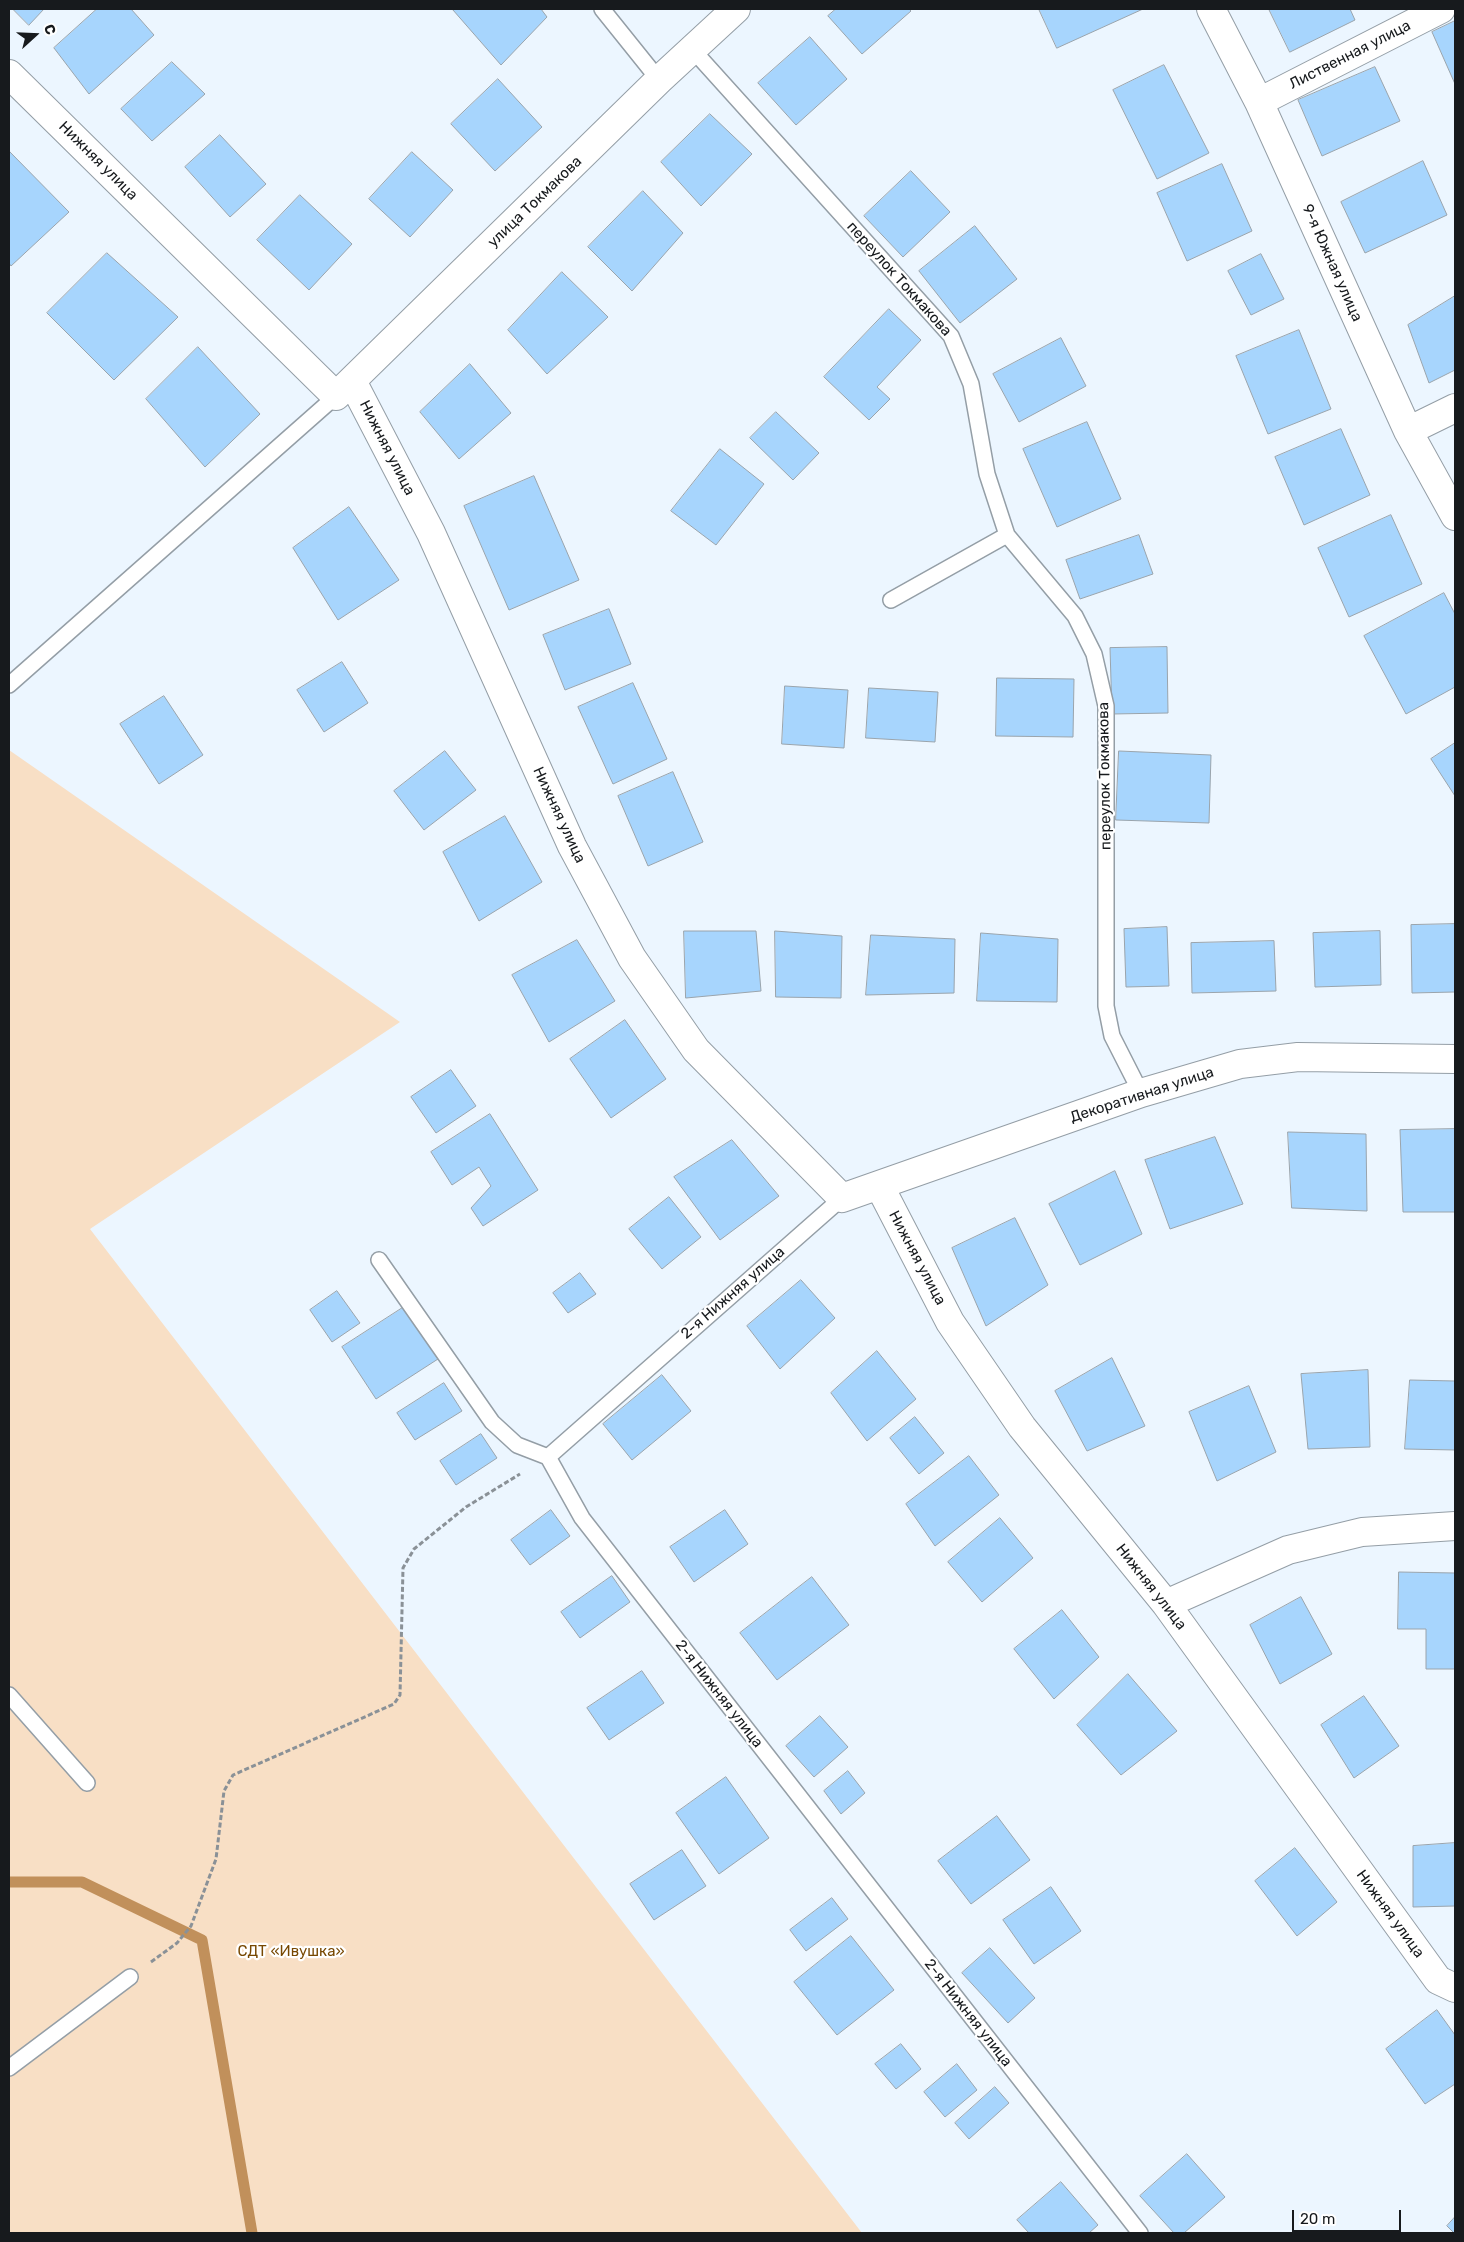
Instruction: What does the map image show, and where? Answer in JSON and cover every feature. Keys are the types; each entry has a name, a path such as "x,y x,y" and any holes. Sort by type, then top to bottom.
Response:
{"street":[{"name":"улица Токмакова","path":"344,389 659,80 736,9"},
{"name":"9-я Южная улица","path":"1211,9 1258,102 1408,431 1455,516"},
{"name":"Лиственная улица","path":"1258,102 1441,9"},
{"name":"Нижняя улица","path":"9,74 344,389 431,533 572,846 632,958 696,1050 842,1198"},
{"path":"1408,431 1455,408"},
{"name":"Декоративная улица","path":"842,1198 1141,1093 1240,1064 1298,1057 1455,1059"},
{"name":"Нижняя улица","path":"878,1185 950,1322 1011,1411 1166,1604 1447,1984"},
{"path":"1166,1604 1288,1550 1362,1532 1455,1526"}],"lane":[{"path":"602,9 659,80"},
{"name":"переулок Токмакова","path":"692,49 952,336 971,384 987,474 1007,535 1075,616 1094,654 1106,706 1106,1006 1112,1036 1141,1093"},
{"path":"9,685 344,389"},
{"path":"891,600 1007,535"},
{"name":"2-я Нижняя улица","path":"842,1198 548,1457 582,1518 1140,2233"},
{"path":"379,1260 492,1422 516,1445 548,1457"},
{"path":"9,1695 87,1783"},
{"path":"9,2068 130,1977"}],"path":[{"path":"130,1977 177,1943 191,1926 216,1859 224,1791 233,1775 394,1704 400,1695 403,1568 414,1548 466,1507 548,1457"}],"green space":[{"name":"СДТ «Ивушка»","path":"9,750 400,1022 90,1229 862,2233 9,2233"}],"building":[{"path":"13,9 44,9 29,25"},
{"path":"97,9 131,9 154,35 89,94 54,48"},
{"path":"541,9 547,17 501,65 453,10"},
{"path":"836,9 909,9 911,11 862,54 828,16"},
{"path":"1039,9 1143,9 1057,48"},
{"path":"1269,9 1350,9 1355,20 1290,52"},
{"path":"1455,21 1455,84 1432,32"},
{"path":"810,37 847,79 796,125 758,83"},
{"path":"172,62 205,94 152,141 121,109"},
{"path":"1164,65 1209,153 1157,179 1113,90"},
{"path":"1375,67 1400,121 1322,156 1298,100"},
{"path":"498,79 542,127 495,171 451,124"},
{"path":"710,114 752,154 701,206 661,162"},
{"path":"220,135 266,184 230,217 185,167"},
{"path":"10,152 69,212 11,266 9,263"},
{"path":"412,152 453,190 410,237 369,199"},
{"path":"1423,161 1447,215 1365,253 1341,202"},
{"path":"1222,164 1252,231 1187,261 1157,193"},
{"path":"911,171 950,212 903,257 864,216"},
{"path":"643,191 683,233 632,291 588,247"},
{"path":"300,195 352,244 309,290 257,240"},
{"path":"975,226 1017,279 960,323 919,271"},
{"path":"107,253 178,317 114,380 47,313"},
{"path":"1261,254 1284,299 1251,315 1228,271"},
{"path":"562,272 608,317 547,374 508,330"},
{"path":"1455,296 1455,370 1429,383 1408,325"},
{"path":"889,309 921,340 877,387 890,399 869,420 824,377"},
{"path":"1299,330 1331,409 1268,434 1236,356"},
{"path":"1061,338 1086,386 1019,422 993,374"},
{"path":"198,347 260,414 205,467 146,399"},
{"path":"470,364 511,413 459,459 420,412"},
{"path":"776,412 819,453 793,480 750,438"},
{"path":"1087,422 1121,499 1057,527 1023,449"},
{"path":"1341,429 1370,495 1304,525 1275,457"},
{"path":"720,449 764,484 716,545 671,511"},
{"path":"534,476 579,580 509,610 464,506"},
{"path":"349,507 399,580 338,620 293,548"},
{"path":"1391,515 1422,584 1349,617 1318,548"},
{"path":"1139,535 1153,574 1080,599 1066,560"},
{"path":"1444,593 1455,614 1455,687 1406,714 1364,636"},
{"path":"609,609 631,664 565,690 543,635"},
{"path":"1167,647 1168,713 1112,714 1110,648"},
{"path":"342,662 368,703 324,732 297,690"},
{"path":"997,678 1074,679 1073,737 996,736"},
{"path":"633,683 667,759 613,784 578,707"},
{"path":"785,686 848,690 844,748 782,744"},
{"path":"869,688 938,692 935,742 866,738"},
{"path":"164,696 203,755 159,784 120,724"},
{"path":"1455,743 1455,796 1431,759"},
{"path":"445,751 476,790 424,830 394,791"},
{"path":"1119,751 1211,755 1209,823 1116,820"},
{"path":"673,772 703,842 648,866 618,796"},
{"path":"505,816 542,882 479,921 443,852"},
{"path":"1455,924 1455,992 1412,993 1411,925"},
{"path":"1167,927 1169,986 1126,987 1124,929"},
{"path":"684,931 756,931 761,991 686,998"},
{"path":"775,931 842,936 841,998 776,997"},
{"path":"1380,931 1381,985 1315,987 1313,933"},
{"path":"981,933 1058,939 1057,1002 977,1001"},
{"path":"871,935 955,939 954,993 866,995"},
{"path":"577,940 615,1001 549,1042 512,975"},
{"path":"1274,941 1276,991 1192,993 1191,943"},
{"path":"625,1020 666,1079 611,1118 570,1059"},
{"path":"451,1070 476,1106 436,1133 411,1097"},
{"path":"490,1114 538,1190 483,1226 471,1208 491,1186 479,1167 452,1185 431,1152"},
{"path":"1455,1129 1455,1212 1403,1212 1400,1130"},
{"path":"1288,1132 1366,1134 1367,1211 1292,1208"},
{"path":"1215,1137 1243,1204 1170,1229 1145,1160"},
{"path":"732,1140 779,1196 720,1240 674,1177"},
{"path":"1115,1171 1142,1234 1080,1265 1049,1204"},
{"path":"669,1197 701,1237 662,1269 629,1229"},
{"path":"1015,1218 1048,1285 986,1326 952,1248"},
{"path":"580,1273 596,1294 568,1313 553,1293"},
{"path":"801,1280 835,1318 780,1369 747,1326"},
{"path":"337,1291 360,1323 332,1342 310,1310"},
{"path":"404,1307 438,1359 376,1399 342,1347"},
{"path":"877,1351 916,1399 867,1441 831,1393"},
{"path":"1112,1358 1145,1426 1087,1451 1055,1391"},
{"path":"1368,1370 1370,1447 1308,1449 1301,1374"},
{"path":"662,1375 691,1411 632,1460 603,1424"},
{"path":"1410,1380 1455,1381 1455,1450 1405,1449"},
{"path":"444,1383 462,1411 415,1440 397,1413"},
{"path":"1249,1386 1276,1452 1217,1481 1189,1412"},
{"path":"915,1417 944,1453 919,1474 890,1438"},
{"path":"481,1434 497,1458 456,1485 440,1461"},
{"path":"969,1456 999,1495 935,1546 906,1504"},
{"path":"551,1510 570,1536 530,1565 511,1540"},
{"path":"725,1510 748,1544 694,1582 670,1547"},
{"path":"1000,1518 1033,1558 982,1602 948,1562"},
{"path":"1399,1572 1455,1573 1455,1669 1426,1669 1426,1629 1398,1629"},
{"path":"612,1576 630,1602 580,1638 561,1612"},
{"path":"812,1577 849,1625 777,1680 740,1633"},
{"path":"1301,1597 1332,1654 1280,1684 1250,1625"},
{"path":"1062,1610 1099,1657 1054,1699 1014,1649"},
{"path":"642,1671 664,1703 609,1740 587,1708"},
{"path":"1128,1674 1177,1731 1121,1775 1077,1725"},
{"path":"1364,1696 1399,1746 1354,1778 1321,1725"},
{"path":"820,1716 848,1747 814,1777 786,1746"},
{"path":"848,1771 865,1793 841,1814 824,1791"},
{"path":"726,1777 769,1838 719,1874 676,1813"},
{"path":"997,1816 1030,1860 971,1904 938,1861"},
{"path":"1455,1843 1455,1906 1413,1907 1413,1846"},
{"path":"1295,1848 1337,1902 1297,1936 1255,1881"},
{"path":"682,1850 706,1886 654,1920 630,1884"},
{"path":"1051,1887 1081,1931 1034,1964 1003,1920"},
{"path":"832,1898 848,1919 806,1951 790,1930"},
{"path":"851,1936 894,1990 837,2035 794,1982"},
{"path":"990,1948 1035,1998 1008,2023 962,1973"},
{"path":"1437,2010 1455,2035 1455,2084 1425,2104 1386,2049"},
{"path":"901,2044 921,2069 896,2089 875,2064"},
{"path":"957,2064 977,2090 945,2117 924,2092"},
{"path":"995,2087 1009,2103 969,2139 955,2123"},
{"path":"1187,2154 1225,2197 1184,2233 1174,2233 1140,2196"},
{"path":"1061,2182 1098,2225 1089,2233 1029,2233 1017,2220"},
{"path":"1455,2217 1455,2233 1454,2233 1447,2226"}],"waterway":[{"path":"9,1882 82,1882 202,1940 252,2233"}]}
